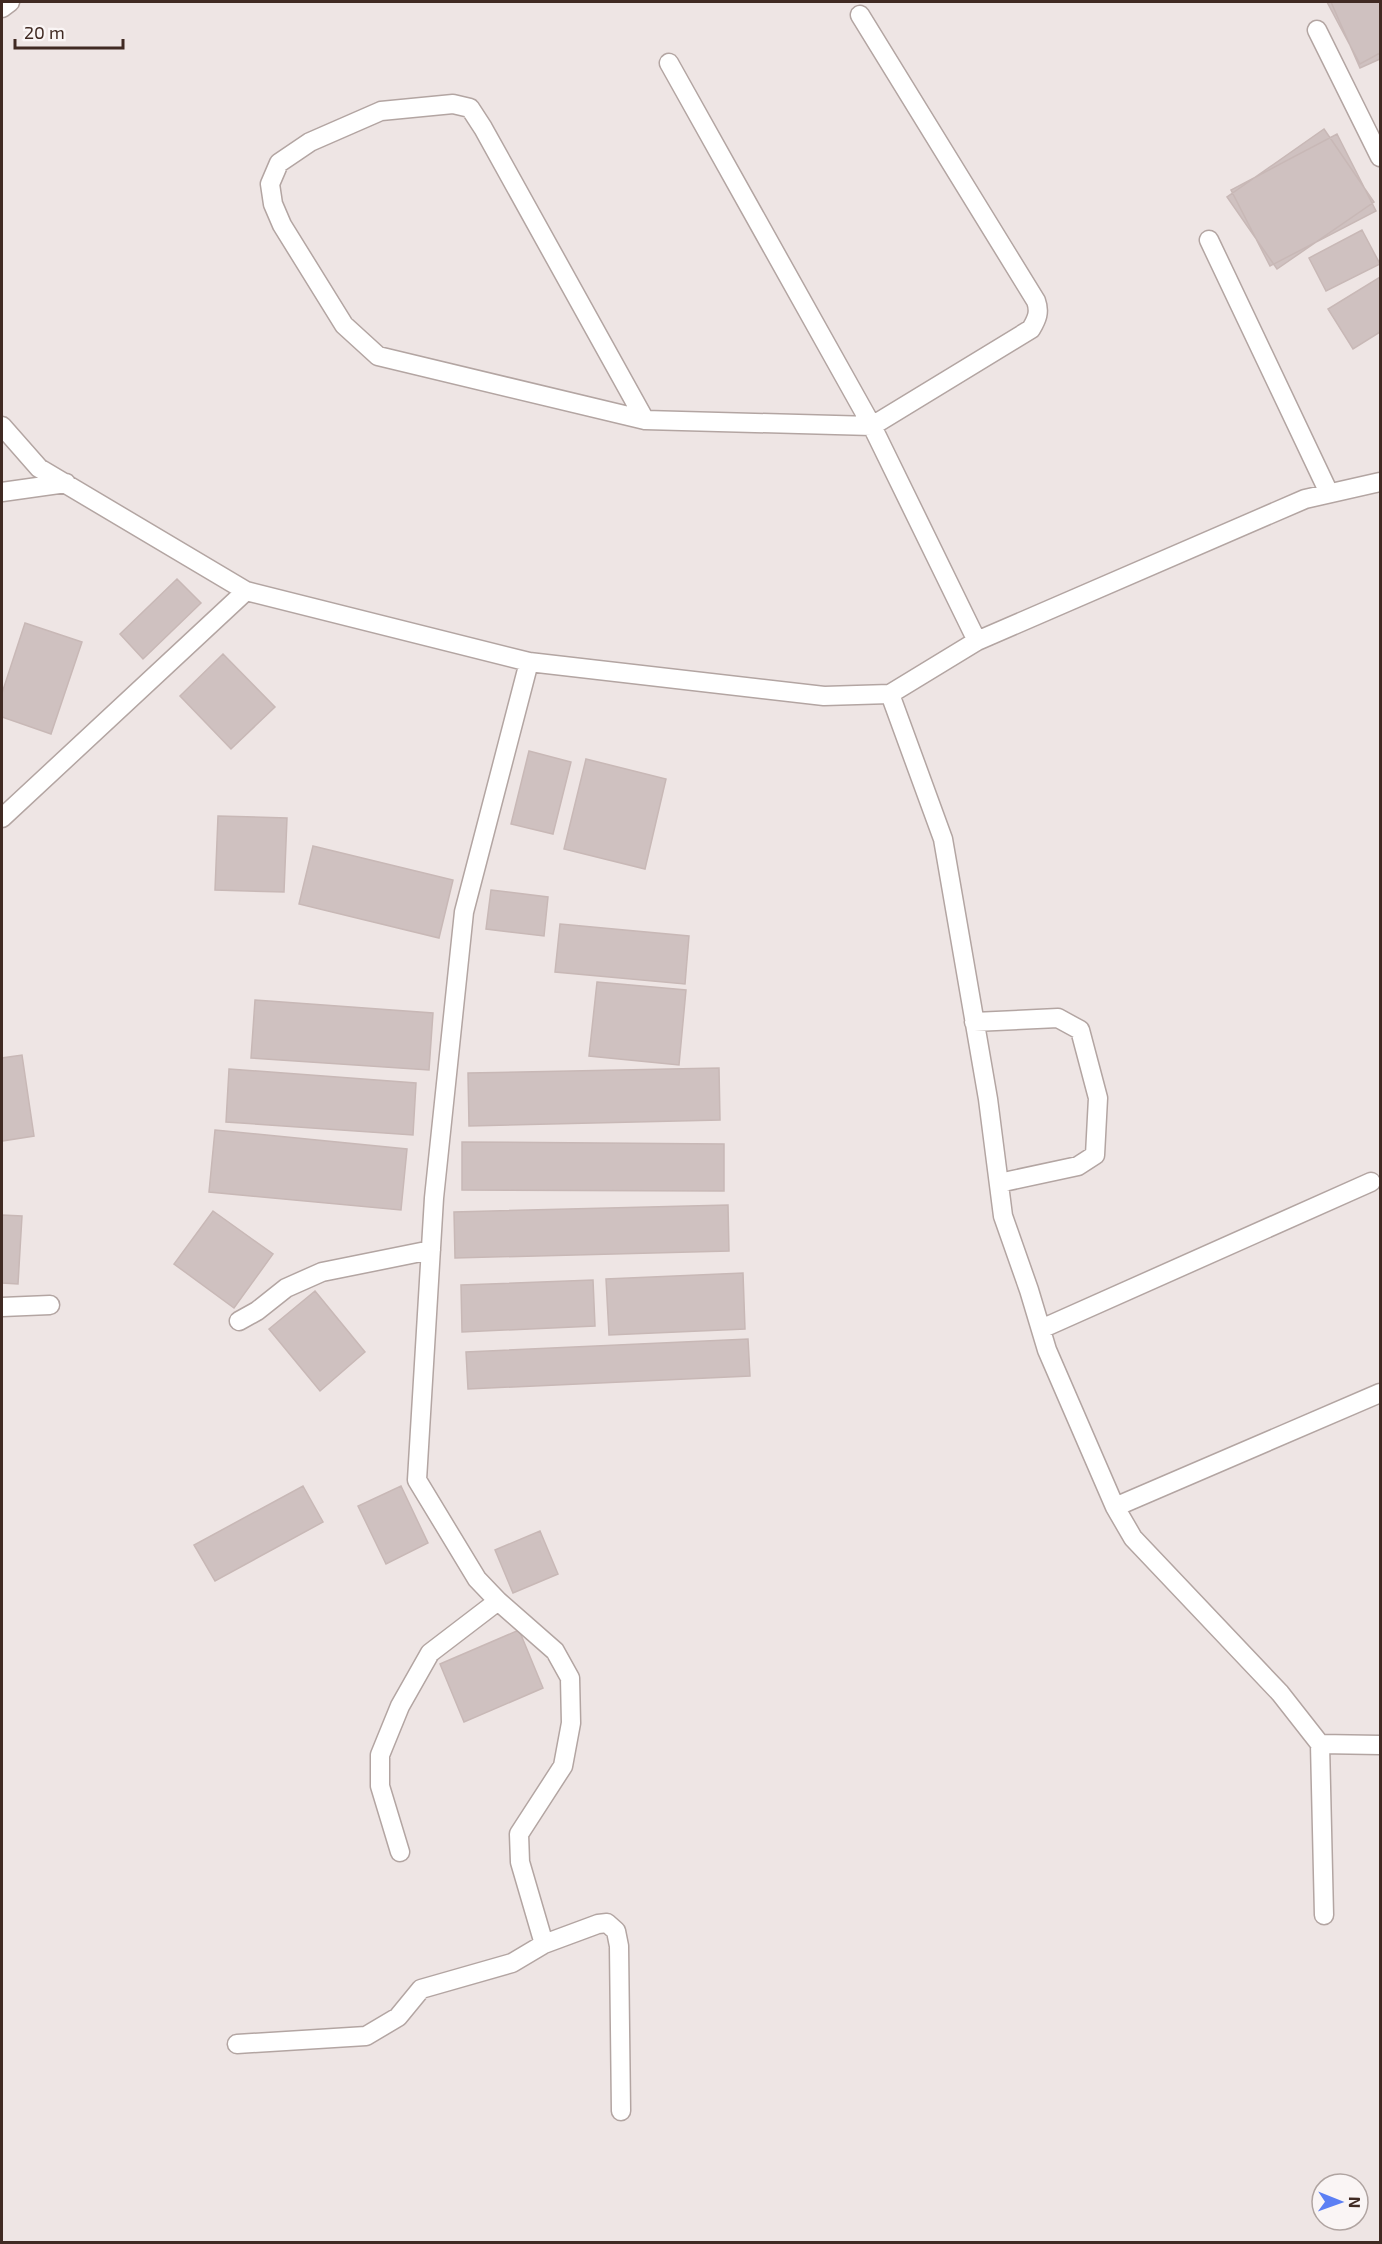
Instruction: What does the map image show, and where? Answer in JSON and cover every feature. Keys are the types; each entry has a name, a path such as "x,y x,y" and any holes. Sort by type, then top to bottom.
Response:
{"street":[{"path":"2,8 10,2"},
{"path":"645,420 489,138 470,108 453,104 381,111 310,142 279,164 270,184 273,204 282,225 344,326 378,356 645,420 872,426 1031,328 1039,309 860,15"},
{"path":"1317,30 1380,158"},
{"path":"669,63 872,426 977,641"},
{"path":"1209,240 1329,493"},
{"path":"2,426 39,468 246,591 529,662 824,696 890,694 977,641 1305,499 1380,482"},
{"path":"2,492 66,483"},
{"path":"2,818 246,591"},
{"path":"529,662 464,912 434,1198 417,1480 477,1579 498,1601 555,1651 570,1678 571,1724 563,1766 519,1834 519,1863 544,1944"},
{"path":"890,694 943,840 988,1099 1003,1216 1047,1350 1115,1507 1133,1538 1280,1693 1320,1744 1324,1915"},
{"path":"974,1022 1058,1018 1080,1030 1098,1098 1095,1155 1078,1166 999,1183"},
{"path":"1041,1329 1371,1182"},
{"path":"239,1321 257,1311 286,1288 322,1272 431,1250"},
{"path":"2,1307 50,1305"},
{"path":"1115,1507 1380,1393"},
{"path":"400,1852 380,1786 380,1755 400,1706 430,1653 498,1601"},
{"path":"1320,1744 1380,1745"},
{"path":"237,2044 366,2036 398,2017 421,1989 512,1963 544,1944 598,1924 607,1923 616,1931 619,1946 621,2111"}],"building":[{"path":"1327,2 1380,2 1380,53 1360,64"},
{"path":"1331,2 1380,2 1380,59 1360,68"},
{"path":"1324,129 1374,202 1277,269 1227,197"},
{"path":"1337,134 1376,211 1270,266 1231,190"},
{"path":"1362,230 1380,264 1326,291 1309,258"},
{"path":"1380,277 1380,332 1353,349 1328,309"},
{"path":"177,579 201,603 143,659 120,634"},
{"path":"25,623 82,642 51,734 2,717 2,693"},
{"path":"223,654 275,707 231,749 180,696"},
{"path":"529,751 571,762 553,834 511,824"},
{"path":"586,759 666,779 645,869 564,849"},
{"path":"218,816 287,818 284,892 215,890"},
{"path":"313,846 453,880 439,938 299,904"},
{"path":"491,890 548,897 544,936 486,929"},
{"path":"560,924 689,936 685,984 555,972"},
{"path":"597,982 686,990 679,1065 589,1056"},
{"path":"255,1000 433,1013 429,1070 251,1058"},
{"path":"22,1055 34,1136 2,1141 2,1058"},
{"path":"719,1068 720,1120 469,1126 468,1073"},
{"path":"229,1069 416,1083 413,1135 226,1122"},
{"path":"215,1130 407,1149 401,1210 209,1192"},
{"path":"462,1142 724,1144 724,1191 462,1190"},
{"path":"728,1205 729,1251 455,1258 454,1212"},
{"path":"213,1211 273,1254 234,1308 174,1264"},
{"path":"2,1215 22,1216 18,1284 2,1283"},
{"path":"743,1273 745,1329 609,1335 606,1279"},
{"path":"593,1280 595,1326 462,1332 461,1285"},
{"path":"315,1291 365,1352 320,1391 269,1329"},
{"path":"748,1339 750,1376 468,1389 466,1352"},
{"path":"303,1486 323,1522 215,1581 194,1545"},
{"path":"401,1486 428,1543 386,1564 358,1506"},
{"path":"540,1531 558,1574 513,1593 495,1550"},
{"path":"519,1630 543,1688 464,1722 440,1664"}]}
